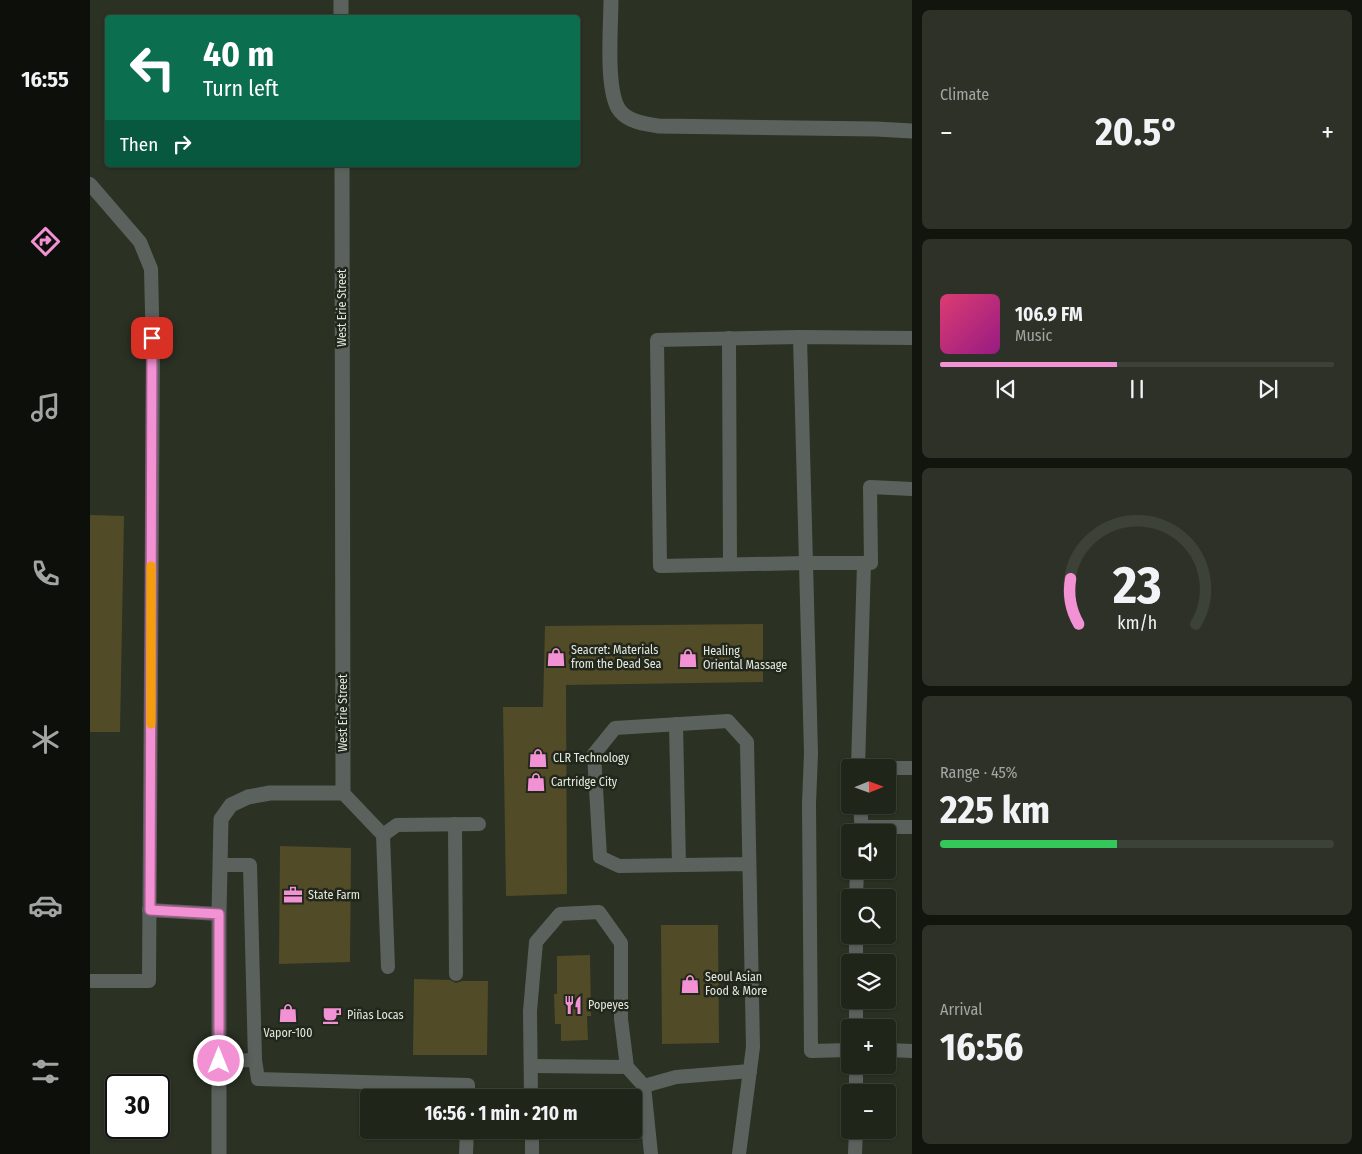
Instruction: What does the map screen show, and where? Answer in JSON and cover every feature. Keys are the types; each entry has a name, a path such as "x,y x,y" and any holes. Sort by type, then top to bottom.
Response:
{"street":[{"path":"341,0 341,15"},
{"path":"611,0 611,84 614,101 620,112 633,120 659,126 912,131"},
{"name":"West Erie Street","path":"342,167 344,794"},
{"path":"219,1154 221,819 231,805 248,797 270,793 344,794"}],"lane":[{"path":"90,184 140,242 151,269 152,365 149,981 90,981"},
{"path":"912,338 800,337 658,340 660,566 871,563 870,487 912,489"},
{"path":"800,337 805,563 812,753 809,804 810,1051 841,1050"},
{"path":"729,338 730,564"},
{"path":"858,759 864,563"},
{"path":"739,1154 753,1047 747,742 728,721 615,728 594,754 600,857 620,866 749,864"},
{"path":"676,724 678,865"},
{"path":"896,768 912,768"},
{"path":"344,794 383,835 388,967"},
{"path":"455,824 456,974"},
{"path":"383,835 397,825 479,824"},
{"path":"896,826 912,826"},
{"path":"220,865 250,865 255,1060 258,1079 468,1085 468,1089"},
{"path":"150,910 219,914"},
{"path":"531,1089 530,1012 536,942 560,914 598,912 621,943 621,1019 627,1067 644,1086 651,1154"},
{"path":"896,1050 912,1051"},
{"path":"219,1061 255,1060"},
{"path":"531,1066 627,1067"},
{"path":"644,1086 676,1076 750,1071"},
{"path":"466,1154 467,1139"},
{"path":"532,1139 532,1154"},
{"path":"855,1154 856,1139"}],"building":[{"path":"90,515 124,516 120,732 90,732"},
{"path":"763,624 763,682 566,685 567,894 506,896 503,707 543,707 545,626"},
{"path":"280,846 351,848 350,962 279,964"},
{"name":"Seoul Asian Food & More","path":"661,925 718,925 719,1043 662,1044"},
{"name":"Popeyes","path":"590,955 591,1016 587,1016 588,1040 561,1041 561,1024 555,1024 554,994 557,994 557,956"},
{"path":"414,979 450,980 456,983 462,981 488,981 487,1055 413,1055"}],"slow traffic":[{"path":"151,566 151,724"}],"place":[{"name":"Seacret: Materials from the Dead Sea","path":"556,657"},
{"name":"Healing Oriental Massage","path":"688,658"},
{"name":"CLR Technology","path":"538,758"},
{"name":"Cartridge City","path":"536,782"},
{"name":"State Farm","path":"293,895"},
{"name":"Seoul Asian Food & More","path":"690,984"},
{"name":"Popeyes","path":"573,1005"},
{"name":"Vapor-100","path":"288,1013"},
{"name":"Piñas Locas","path":"332,1015"}],"route":[{"path":"152,338 150,910 219,914 219,1061"}]}
